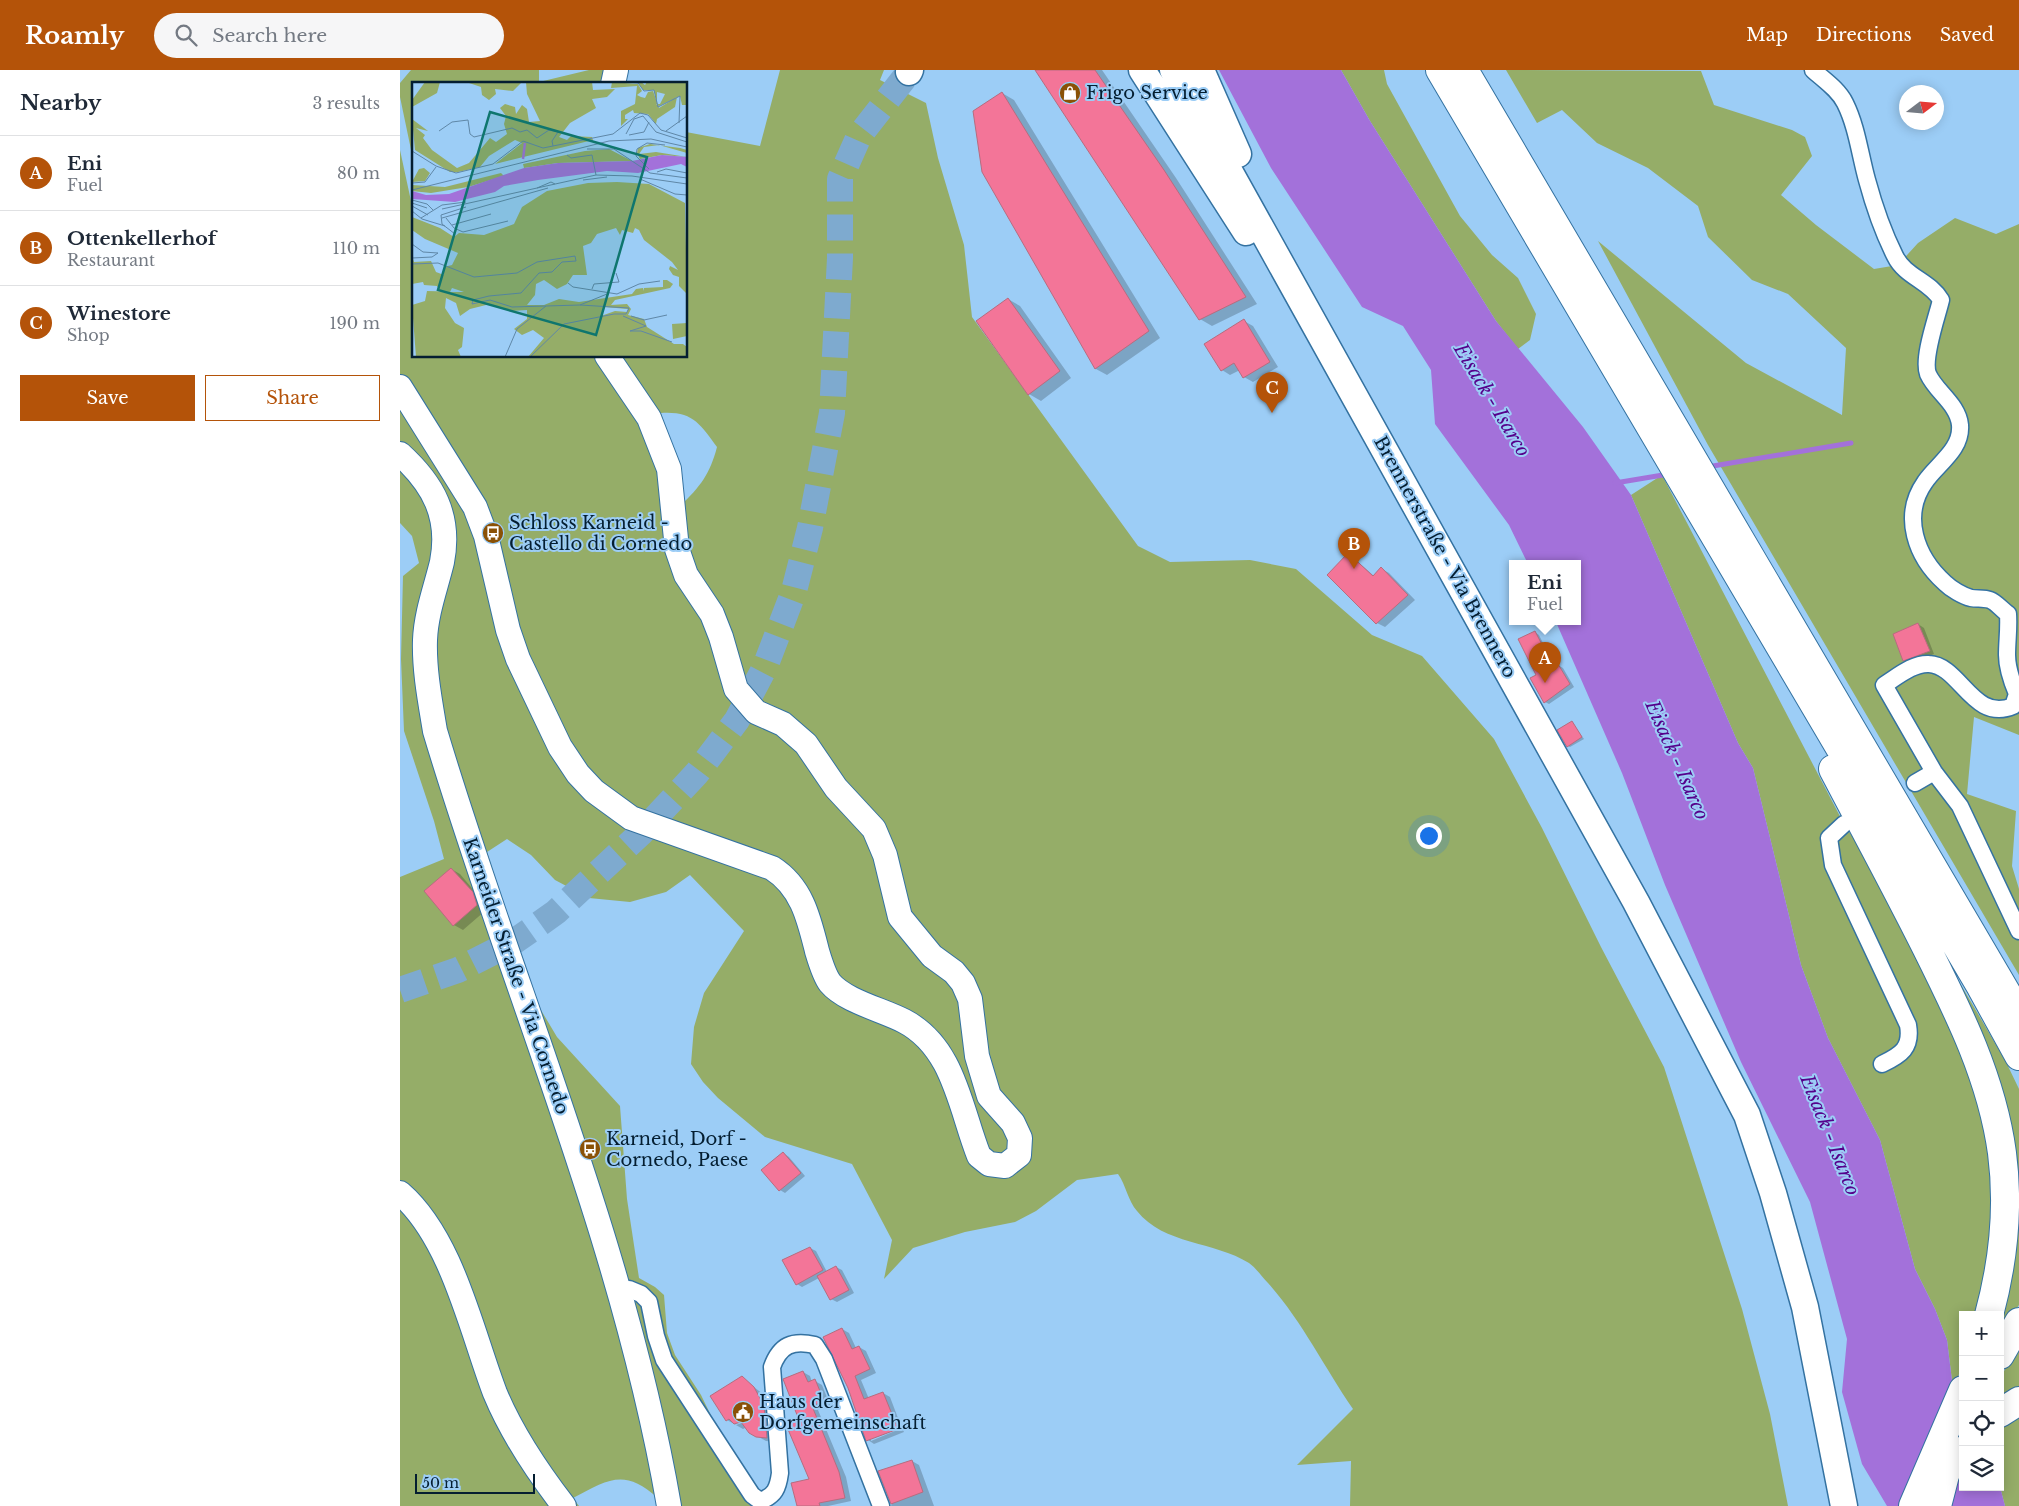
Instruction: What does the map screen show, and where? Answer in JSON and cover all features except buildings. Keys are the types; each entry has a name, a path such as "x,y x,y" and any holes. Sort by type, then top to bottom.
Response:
{"highway":[{"path":"1440,70 1639,387 2019,1014"},
{"path":"1464,70 1639,387"},
{"path":"1718,519 1783,650 1981,987 2019,1056"},
{"path":"1783,650 1802,707 1815,735 1947,988 1978,1060 1991,1103 2002,1153 2005,1202 2002,1250 1990,1311"},
{"path":"2004,1349 2019,1322"},
{"path":"1913,1506 1959,1399"},
{"path":"1949,1506 1961,1446"},
{"path":"1922,1506 1954,1478"},
{"path":"1937,1506 1954,1478"}],"main road":[{"path":"1142,70 1248,236 1328,347"},
{"path":"1173,70 1328,347"},
{"path":"1201,70 1245,169 1261,226"},
{"name":"Brennerstraße - Via Brennero","path":"1328,347 1640,911 1746,1115 1773,1193 1805,1307 1844,1506"}],"street":[{"path":"1813,70 1833,87 1844,101 1852,122 1867,180 1896,259 1912,278 1936,292 1941,300 1927,357 1928,374 1953,408 1960,425 1957,444 1925,482 1918,496 1914,510 1913,532 1929,568 1946,585 1969,598 1990,600 2008,614 2010,634 2007,655 2009,674 2018,694 2013,706 2004,709 1990,707 1969,695 1941,666 1928,664 1913,667 1884,684 1934,772 1960,806 2019,931"},
{"path":"400,387 475,507 486,536 508,630 518,659 560,747 578,774 594,791 630,818 764,865 786,876 799,895 808,915 820,962 830,983 847,995 905,1022 934,1043 952,1077 979,1156 989,1164 1005,1166 1019,1155 1020,1138 1013,1123 989,1096 977,1056 970,999 963,983 954,972 932,956 900,917 885,855 874,829 836,788 806,744 783,724 756,712 736,689 722,637 712,614 686,575 678,549 668,469 649,418 608,358"},
{"name":"Karneider Straße - Via Cornedo","path":"400,454 431,487 444,526 442,562 433,592 425,639 434,730 528,1014 577,1154 620,1294 649,1405 669,1506"},
{"path":"1915,783 1934,772"},
{"path":"1844,824 1829,838 1833,865 1908,1025 1910,1037 1906,1047 1897,1057 1882,1064"},
{"path":"400,1193 414,1205 433,1232 446,1260 508,1422 534,1467 564,1506"},
{"path":"620,1294 630,1289 641,1294 649,1302 656,1336 664,1360 752,1495 760,1500 773,1502 780,1473 772,1367 776,1356 787,1346 799,1342 814,1344 824,1359 881,1506"}],"green space":[{"path":"411,70 539,70 539,82 412,82 412,154 400,97 400,83"},
{"path":"589,70 611,70 623,82 539,82"},
{"path":"780,70 884,70 880,80 926,103 938,158 964,245 972,317 1138,546 1170,562 1250,560 1296,569 1372,635 1422,656 1494,739 1542,828 1601,947 1664,1067 1742,1309 1770,1414 1788,1506 1350,1506 1351,1461 1297,1465 1353,1409 1292,1313 1257,1270 1249,1263 1221,1250 1175,1237 1148,1222 1134,1207 1118,1174 1077,1180 1036,1211 1015,1222 965,1232 913,1248 884,1279 892,1240 852,1164 765,1137 718,1098 703,1082 691,1064 694,1027 704,993 744,931 690,875 666,892 630,902 589,898 555,880 531,855 507,839 487,852 532,995 557,1037 620,1106 627,1199 639,1278 655,1287 664,1295 667,1333 675,1355 701,1395 755,1506 659,1506 658,1498 646,1489 626,1480 616,1480 597,1486 573,1498 579,1506 400,1506 400,877 444,859 434,821 404,731 401,659 403,576 419,563 412,536 400,523 400,150 412,206 412,358 688,358 688,132 760,146","holes":["661,413 681,414 695,421 717,447 704,479 681,505 679,470"]},
{"path":"1341,70 1384,70 1387,84 1460,216 1492,255 1518,278 1536,314 1530,340 1518,349 1496,321 1370,121"},
{"path":"1506,70 1701,71 1714,105 1792,130 1805,137 1812,156 1781,195 1816,225 1874,269 1898,265 1918,243 1955,218 1996,234 2019,224 2019,735 1974,717 1967,794 2016,811 2012,866 2019,889 2019,975 1708,445 1598,241 1746,363 1842,415 1846,348 1788,294 1752,280 1708,237 1698,206 1648,168 1597,143 1562,110 1537,123"},
{"path":"1662,475 1844,824 1877,874 1925,965 1986,1117 1992,1160 1992,1250 1980,1311 1959,1311 1959,1374 1953,1389 1947,1340 1935,1309 1915,1269 1880,1140 1828,1038 1801,965 1753,768 1738,743 1631,495"},
{"path":"1946,959 2006,1062 2019,1089 2019,1305 2004,1327 2004,1311 2001,1311 2013,1222"},
{"path":"2019,1342 2019,1392 2004,1400 2004,1371"},
{"path":"2019,1409 2019,1506 2005,1506 2001,1491 2004,1491 2004,1422"}],"water":[{"name":"Eisack - Isarco","path":"1219,70 1341,70 1370,121 1496,321 1583,427 1631,495 1738,743 1753,768 1801,965 1828,1038 1880,1140 1915,1269 1935,1309 1947,1340 1953,1389 1959,1399 1959,1491 2001,1491 2005,1506 1887,1506 1862,1464 1842,1392 1847,1339 1810,1202 1741,1062 1665,885 1622,773 1557,625 1581,625 1581,560 1526,560 1509,525 1435,424 1431,370 1403,326 1362,307 1271,168"}],"waterway":[{"path":"1707,467 1851,443"},
{"path":"1615,483 1669,474"}],"tunnel":[{"path":"400,990 458,970 515,941 556,912 640,834 697,773 737,720 765,667 794,591 810,528 832,413 840,258 840,179 859,136 909,72"}],"place":[{"name":"Frigo Service","path":"1070,93"},
{"name":"Winestore","path":"1272,413"},
{"name":"Schloss Karneid - Castello di Cornedo","path":"493,533"},
{"name":"Ottenkellerhof","path":"1354,569"},
{"name":"Eni","path":"1545,683"},
{"name":"Karneid, Dorf - Cornedo, Paese","path":"590,1149"},
{"name":"Haus der Dorfgemeinschaft","path":"743,1412"}]}
